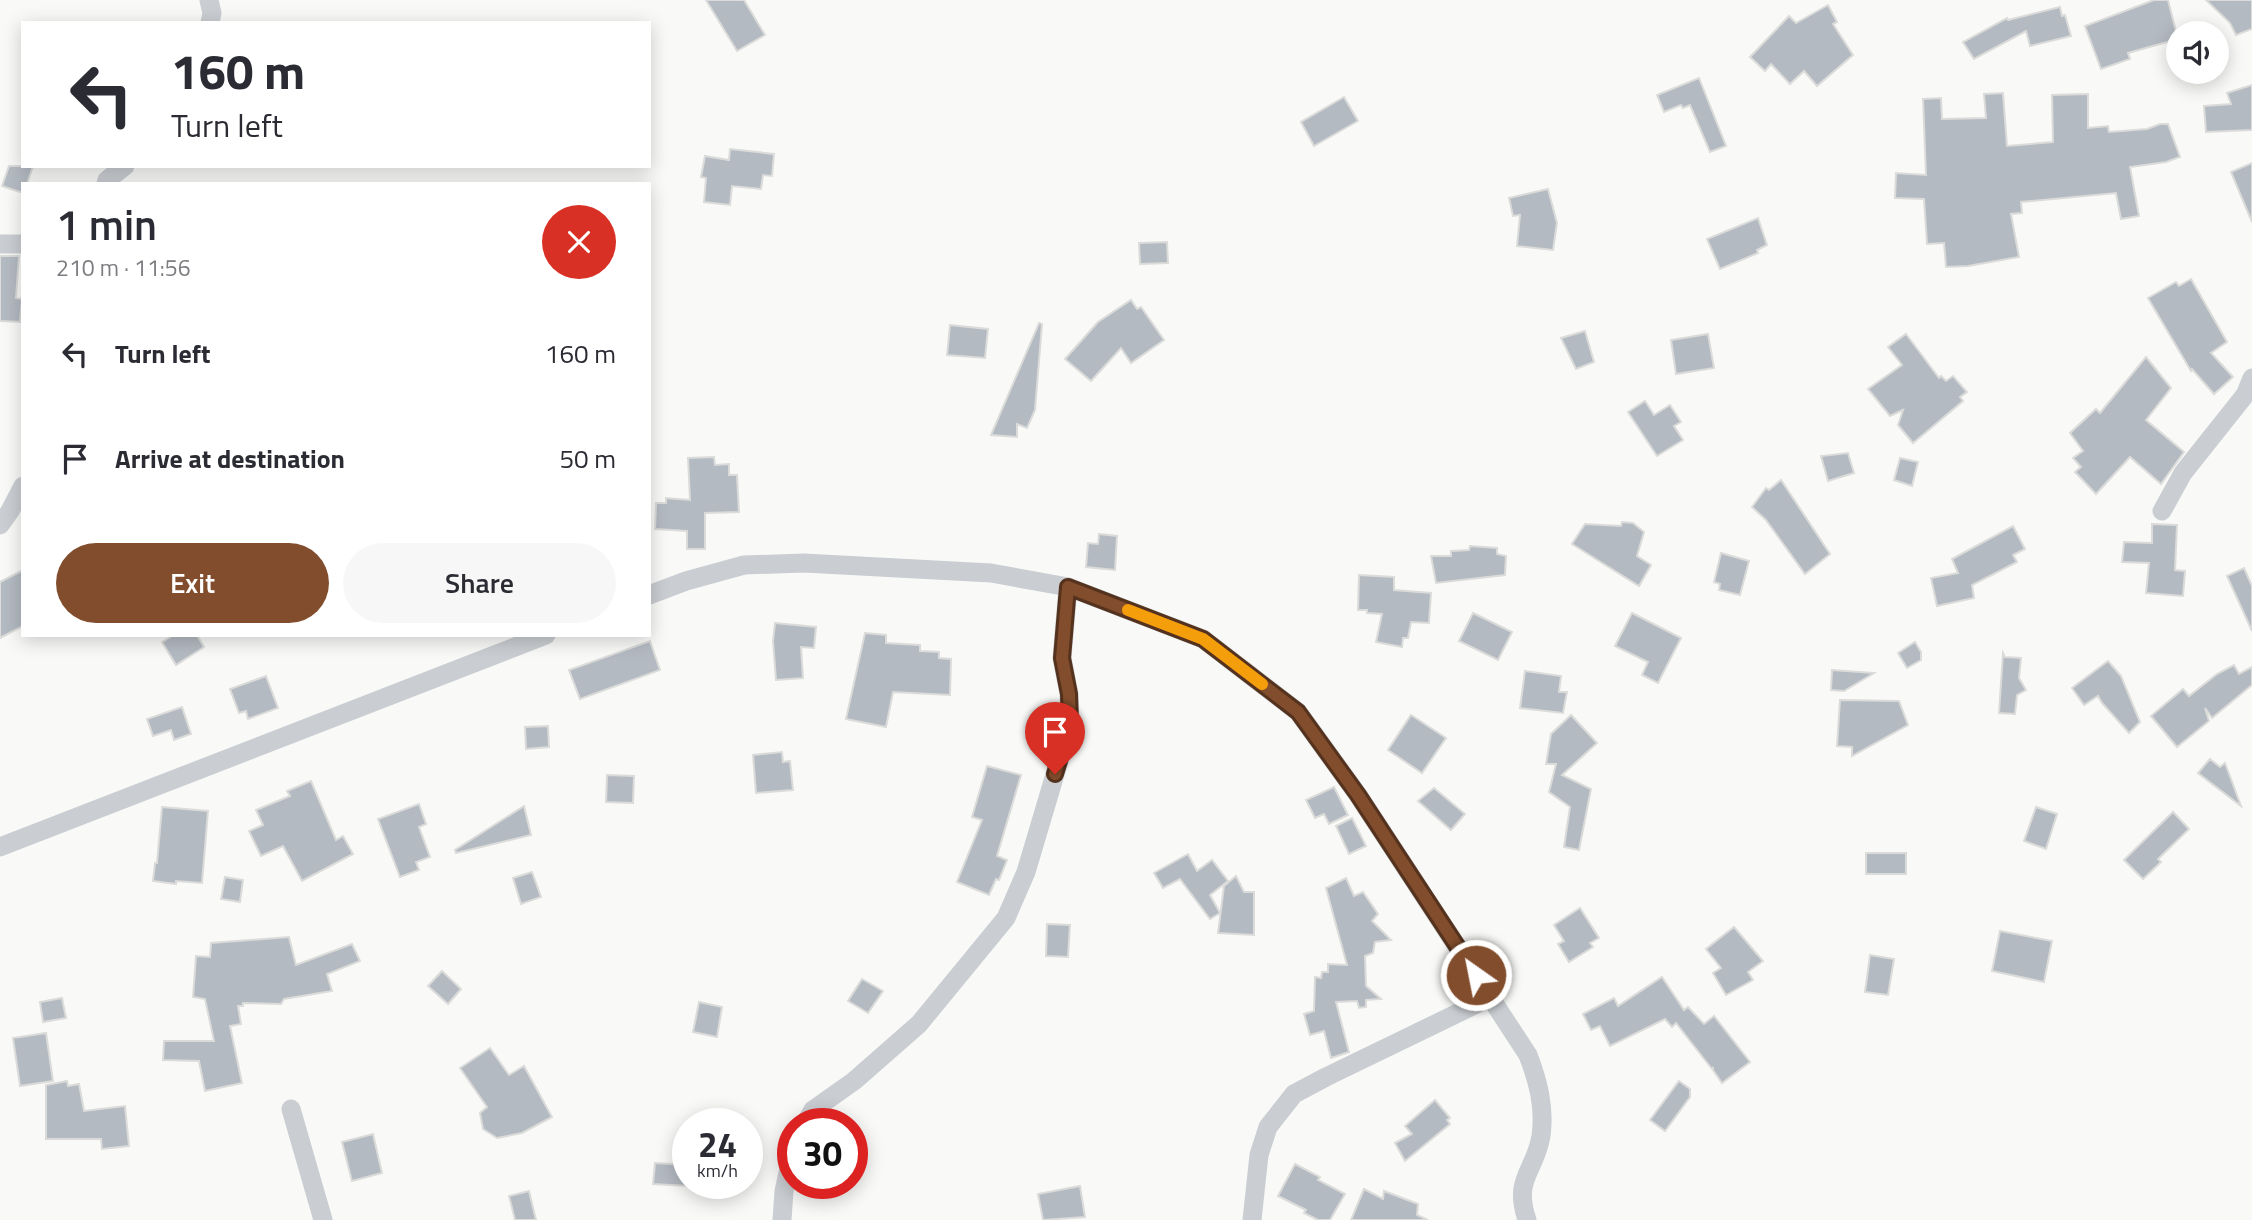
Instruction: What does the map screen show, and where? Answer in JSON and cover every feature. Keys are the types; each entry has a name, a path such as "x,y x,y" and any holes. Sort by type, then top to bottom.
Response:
{"street":[{"path":"209,0 212,13 210,21"},
{"path":"106,182 122,168"},
{"path":"0,244 21,244"},
{"path":"2162,511 2183,473 2245,395 2252,378"},
{"path":"0,525 21,490"},
{"path":"651,594 686,581 744,565 792,563 992,573 1068,587 1203,639 1298,712 1358,795 1528,1055 1541,1090 1541,1137 1522,1185 1522,1203 1527,1220"},
{"path":"816,1108 854,1081 919,1024 1006,918 1026,872 1070,724 1069,694 1062,658 1068,587"},
{"path":"0,847 541,637"},
{"path":"1252,1220 1259,1155 1268,1127 1294,1094 1491,998"},
{"path":"290,1109 323,1220"},
{"path":"782,1220 783,1199"}],"building":[{"path":"706,0 744,0 765,35 737,51"},
{"path":"2154,0 2168,0 2173,21 2166,21 2166,42 2128,53 2130,59 2101,69 2085,26"},
{"path":"2206,0 2252,0 2252,29 2236,35 2228,21"},
{"path":"1828,5 1837,22 1833,24 1853,55 1817,86 1804,71 1790,84 1771,64 1765,71 1750,57 1789,16 1796,23"},
{"path":"2060,7 2071,36 2030,46 2026,31 1974,59 1963,42 2007,18 2008,20"},
{"path":"1699,78 1726,146 1710,152 1690,105 1683,108 1681,105 1664,112 1657,95"},
{"path":"2252,85 2252,130 2206,132 2204,106 2231,104 2227,93"},
{"path":"2003,93 2007,146 2053,142 2052,95 2088,94 2088,128 2108,126 2109,132 2147,129 2168,124 2180,157 2166,162 2130,167 2139,216 2121,219 2116,193 2021,202 2022,213 2011,214 2019,257 1946,267 1944,243 1927,244 1924,199 1895,198 1896,173 1926,175 1923,99 1941,98 1942,119 1986,118 1984,94"},
{"path":"1344,97 1358,121 1314,146 1301,122"},
{"path":"730,149 774,154 772,176 763,175 761,189 732,186 730,205 704,202 706,178 701,177 705,156 729,160"},
{"path":"2252,163 2252,222 2231,172"},
{"path":"9,166 32,168 28,182 21,182 21,192 2,186"},
{"path":"1548,189 1557,223 1553,250 1517,246 1520,215 1513,216 1509,198"},
{"path":"1758,218 1767,245 1757,250 1758,253 1720,269 1707,239"},
{"path":"1167,242 1168,263 1140,264 1139,243"},
{"path":"0,256 19,256 16,298 21,299 20,322 0,321"},
{"path":"2191,279 2227,342 2211,353 2233,377 2214,394 2192,369 2191,371 2148,298 2176,282 2179,286"},
{"path":"1131,300 1137,309 1141,307 1164,340 1131,363 1121,348 1091,381 1065,359 1098,322"},
{"path":"1039,323 1042,324 1035,410 1027,428 1017,424 1017,437 991,435"},
{"path":"950,325 988,329 985,358 947,355"},
{"path":"1585,331 1594,362 1576,369 1561,338"},
{"path":"1708,334 1714,368 1676,374 1671,340"},
{"path":"1906,334 1939,378 1941,376 1946,381 1953,376 1967,392 1960,397 1963,401 1913,443 1898,425 1903,410 1890,416 1868,389 1902,365 1888,347"},
{"path":"2146,357 2171,388 2146,420 2184,452 2161,484 2130,457 2096,494 2075,472 2081,467 2073,458 2083,451 2070,433 2096,409 2100,413"},
{"path":"1645,401 1654,415 1670,405 1681,422 1674,426 1683,440 1657,456 1628,412"},
{"path":"1848,453 1854,473 1828,481 1821,456"},
{"path":"714,457 715,465 729,464 729,475 737,475 739,512 705,513 705,549 687,549 687,531 655,529 656,503 666,503 666,498 690,500 688,458"},
{"path":"1900,458 1918,462 1912,486 1894,480"},
{"path":"1781,480 1830,554 1805,574 1766,520 1752,507 1766,488 1769,490"},
{"path":"1622,522 1633,523 1644,532 1637,556 1651,565 1639,586 1572,544 1585,524 1621,526"},
{"path":"2152,524 2177,525 2175,570 2185,571 2183,596 2146,593 2149,563 2122,562 2124,542 2152,543"},
{"path":"2013,526 2025,549 2013,555 2017,562 1972,585 1974,598 1937,606 1931,578 1958,573 1952,559"},
{"path":"1099,534 1117,536 1115,570 1086,567 1088,543 1098,544"},
{"path":"1470,546 1497,548 1497,554 1506,556 1505,575 1436,583 1431,556 1451,556 1451,551 1469,550"},
{"path":"1721,553 1749,561 1740,595 1719,590 1720,584 1714,582"},
{"path":"2244,568 2252,586 2252,631 2227,576"},
{"path":"21,571 21,627 0,638 0,582"},
{"path":"1359,575 1394,577 1394,590 1431,593 1429,623 1411,622 1408,638 1403,638 1402,647 1376,642 1382,614 1358,610"},
{"path":"1473,613 1512,632 1498,660 1459,641"},
{"path":"1632,613 1681,638 1658,683 1642,675 1648,662 1615,646"},
{"path":"775,623 816,627 814,648 801,647 803,678 776,680 773,641"},
{"path":"865,633 886,635 886,643 920,645 920,651 939,652 939,658 951,659 950,695 893,692 886,727 846,719"},
{"path":"171,637 198,637 204,647 176,665 162,642"},
{"path":"650,641 660,670 580,699 569,670"},
{"path":"1915,642 1921,652 1921,660 1907,668 1898,653"},
{"path":"2003,653 2005,657 2021,658 2019,678 2026,690 2017,695 2015,714 1999,713"},
{"path":"2108,661 2121,676 2140,722 2129,733 2098,696 2084,705 2072,688"},
{"path":"2234,665 2239,674 2252,667 2252,685 2212,718 2205,708 2209,721 2177,747 2151,716 2183,689 2189,696 2217,674"},
{"path":"1832,670 1874,673 1844,691 1831,690"},
{"path":"1525,671 1561,676 1559,692 1567,692 1563,713 1520,708"},
{"path":"266,676 278,708 248,719 246,711 239,713 230,689"},
{"path":"1840,700 1899,701 1908,725 1852,756 1852,747 1837,746"},
{"path":"182,707 191,734 174,740 171,730 153,736 147,719"},
{"path":"1411,715 1446,738 1422,773 1388,750"},
{"path":"1571,715 1597,743 1562,775 1591,789 1579,850 1564,847 1570,807 1549,792 1556,764 1546,764 1551,734"},
{"path":"548,726 549,747 526,749 525,727"},
{"path":"782,752 783,762 790,761 793,790 756,793 753,755"},
{"path":"2210,759 2220,767 2225,763 2241,806 2198,773"},
{"path":"987,766 1021,775 997,856 1007,860 989,895 957,882 982,820 972,817"},
{"path":"607,775 634,776 633,803 606,802"},
{"path":"311,781 336,840 343,836 353,854 302,881 283,846 261,856 249,831 263,825 256,810 290,796 287,791"},
{"path":"1334,787 1348,815 1329,824 1324,814 1315,818 1306,800"},
{"path":"1434,788 1465,814 1451,830 1418,801"},
{"path":"419,804 426,824 419,827 430,857 416,862 419,870 400,877 378,819"},
{"path":"524,806 531,835 456,853 455,850"},
{"path":"162,807 208,811 202,883 153,881"},
{"path":"2036,807 2057,814 2046,849 2024,841"},
{"path":"2173,812 2189,829 2158,859 2161,862 2143,879 2124,860"},
{"path":"1352,818 1366,846 1349,854 1336,826"},
{"path":"1866,853 1906,853 1906,874 1866,874"},
{"path":"1188,854 1197,871 1212,860 1228,881 1210,895 1220,913 1210,919 1180,879 1163,888 1154,873"},
{"path":"532,872 541,897 521,904 513,878"},
{"path":"1236,876 1244,892 1254,892 1254,935 1218,933 1224,886"},
{"path":"225,877 243,880 240,902 221,899"},
{"path":"1346,878 1354,896 1363,892 1378,914 1372,921 1391,940 1375,942 1373,953 1365,956 1366,986 1381,999 1366,1000 1366,1007 1359,1008 1357,1001 1336,1002 1349,1052 1331,1058 1324,1031 1310,1035 1304,1014 1314,1011 1315,977 1321,978 1322,972 1328,972 1328,964 1347,965 1326,888"},
{"path":"1580,908 1599,938 1590,943 1593,947 1569,962 1558,944 1564,941 1554,925"},
{"path":"1047,924 1070,925 1068,957 1046,956"},
{"path":"1734,927 1763,961 1748,972 1753,980 1726,995 1713,973 1721,968 1706,949"},
{"path":"2000,931 2052,941 2044,982 1992,971"},
{"path":"289,937 296,965 352,944 360,961 327,974 332,991 284,999 281,1004 243,1003 243,1006 238,1006 241,1024 230,1026 242,1083 205,1091 199,1061 163,1060 164,1041 214,1041 205,999 193,997 196,956 210,957 211,943"},
{"path":"1870,955 1894,959 1888,995 1865,992"},
{"path":"442,971 461,989 448,1004 428,986"},
{"path":"1662,977 1684,1010 1688,1007 1704,1024 1714,1016 1750,1062 1722,1083 1713,1067 1712,1069 1676,1023 1672,1027 1665,1019 1610,1046 1600,1026 1591,1030 1583,1014 1614,998 1618,1006"},
{"path":"862,979 883,991 868,1013 848,1001"},
{"path":"62,998 66,1018 43,1022 40,1002"},
{"path":"699,1002 722,1007 717,1037 693,1032"},
{"path":"46,1033 53,1081 20,1086 13,1038"},
{"path":"490,1048 509,1075 524,1066 552,1117 522,1133 497,1138 483,1129 480,1113 487,1107 460,1068"},
{"path":"67,1081 68,1086 79,1084 84,1111 125,1106 129,1146 102,1149 101,1139 46,1139 46,1085"},
{"path":"1679,1081 1690,1089 1690,1097 1665,1131 1650,1120"},
{"path":"1435,1100 1450,1118 1447,1120 1450,1124 1405,1161 1395,1143 1412,1134 1405,1126"},
{"path":"373,1134 382,1173 352,1181 342,1142"},
{"path":"655,1163 672,1164 672,1185 653,1184"},
{"path":"1295,1164 1345,1194 1330,1220 1318,1220 1304,1213 1306,1210 1278,1196"},
{"path":"1080,1186 1085,1217 1043,1220 1038,1194"},
{"path":"1364,1189 1383,1199 1384,1191 1418,1204 1417,1215 1428,1220 1351,1220"},
{"path":"529,1191 536,1220 515,1220 509,1196"}],"slow traffic":[{"path":"1128,610 1203,639 1262,684"}],"route":[{"path":"1055,774 1070,724 1069,694 1062,658 1068,587 1203,639 1298,712 1358,795 1476,975"}]}
